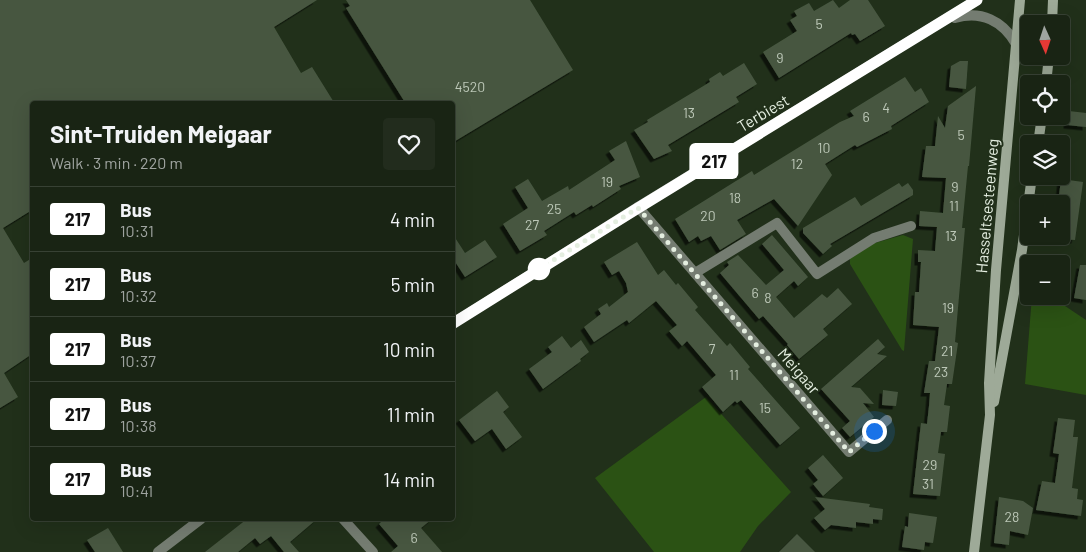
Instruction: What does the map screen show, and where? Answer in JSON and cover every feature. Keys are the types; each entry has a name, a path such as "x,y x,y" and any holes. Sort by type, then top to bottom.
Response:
{"main road":[{"name":"Hasseltsesteenweg","path":"990,415 989,383 996,270 1020,0"},
{"path":"1052,15 1053,0"},
{"name":"Hasseltsesteenweg","path":"974,552 990,415 998,385 1022,250 1031,185"}],"street":[{"name":"Terbiest","path":"455,322 976,0"},
{"name":"Terbiest","path":"938,24 966,15 987,17 997,22 1012,36 1016,44"},
{"name":"Meigaar","path":"638,208 849,452 887,420"},
{"path":"695,273 777,223 817,274 874,238 910,226"},
{"path":"158,552 198,521"},
{"path":"345,521 372,552"}],"green space":[{"path":"903,235 913,239 904,351 850,264 850,258 875,243"},
{"path":"1031,305 1064,305 1086,320 1086,395 1025,384"},
{"path":"706,397 791,492 758,526 740,552 654,552 595,478"}],"building":[{"path":"0,0 317,0 274,27 301,73 312,67 333,101 30,101 30,211 3,228 24,263 30,259 30,355 4,373 18,397 0,408"},
{"path":"346,0 530,0 573,70 455,141 455,101 404,101 346,8 350,6"},
{"path":"833,0 839,8 850,0 868,0 885,26 860,41 855,34 852,35 851,33 779,78 763,52 797,31 790,20 797,16 794,11 809,3 814,11"},
{"path":"960,61 968,61 966,89 949,87 951,66"},
{"path":"744,63 757,84 736,97 739,102 668,145 672,151 654,159 634,130 648,122 647,120 710,82 709,79 720,72 723,76"},
{"path":"905,77 915,92 921,88 929,102 891,126 892,129 857,147 855,145 825,164 832,175 798,226 774,199 737,220 746,234 720,250 711,236 701,241 698,236 689,242 675,219 752,171 754,175 840,122 854,116 850,111"},
{"path":"976,86 962,228 965,228 955,342 958,343 952,384 947,384 944,405 950,406 947,432 941,432 938,453 945,454 940,496 913,494 921,423 927,424 929,406 930,393 924,393 929,361 935,361 939,327 913,325 915,292 919,292 921,262 918,262 918,250 935,251 937,227 919,226 920,211 943,213 946,178 922,177 926,146 935,146 938,116 945,128 948,106"},
{"path":"1070,111 1086,113 1086,127 1067,125 1070,125"},
{"path":"626,141 640,177 619,186 621,189 593,207 592,205 576,215 574,212 544,231 547,235 520,251 503,224 528,208 515,187 528,179 542,201 568,186 569,190 615,160 609,151"},
{"path":"1070,180 1083,182 1075,240 1070,240 1070,195 1059,195 1060,185 1070,185"},
{"path":"899,183 902,187 908,183 913,190 913,195 830,244 832,246 823,254 803,233 803,228 855,197 861,206"},
{"path":"772,235 808,277 798,286 794,281 776,297 794,318 822,294 827,298 838,288 852,304 823,329 828,335 799,359 763,316 759,319 720,273 729,265 727,262 738,255 766,285 784,270 762,244"},
{"path":"455,238 465,253 485,240 497,257 465,277 455,262"},
{"path":"637,242 658,275 664,270 676,285 678,283 698,307 695,310 727,346 730,343 750,367 748,369 800,428 780,445 741,400 737,403 735,401 723,412 702,387 716,375 687,341 682,346 669,331 677,325 656,301 629,323 627,320 594,342 584,327 601,314 598,309 607,303 609,307 628,292 626,283 619,271 612,275 604,262"},
{"path":"1080,265 1086,265 1086,300 1074,298"},
{"path":"562,336 571,348 581,340 589,352 580,359 581,361 543,389 529,369 552,352 548,347"},
{"path":"878,339 885,347 877,354 887,356 851,387 860,388 874,404 863,403 874,417 850,437 842,428 850,421 821,389"},
{"path":"883,390 898,392 896,406 882,405"},
{"path":"497,391 509,407 503,412 522,437 506,449 492,429 475,441 459,420"},
{"path":"1058,418 1075,420 1073,437 1078,437 1072,488 1078,489 1077,499 1083,500 1081,516 1036,510 1042,481 1055,483 1059,454 1053,453"},
{"path":"823,455 843,478 823,496 813,484 818,480 808,468"},
{"path":"815,497 870,504 869,507 883,509 882,520 873,519 873,524 856,522 856,528 831,525 825,530 814,518 825,509"},
{"path":"999,497 1023,501 1033,508 1028,535 1010,531 1009,545 994,543"},
{"path":"909,513 937,517 933,543 925,542 924,550 902,547 905,526 908,527"},
{"path":"244,521 315,521 290,542 299,552 284,552 271,536 260,544 255,538 238,552 205,552"},
{"path":"382,521 430,521 421,528 442,552 391,552 398,546 379,524"},
{"path":"108,528 123,552 95,552 87,540"},
{"path":"797,534 815,552 779,552"}],"bus line":[{"name":"217","path":"455,322 977,0"}],"route":[{"path":"539,269 638,208 849,452 874,431"}]}
